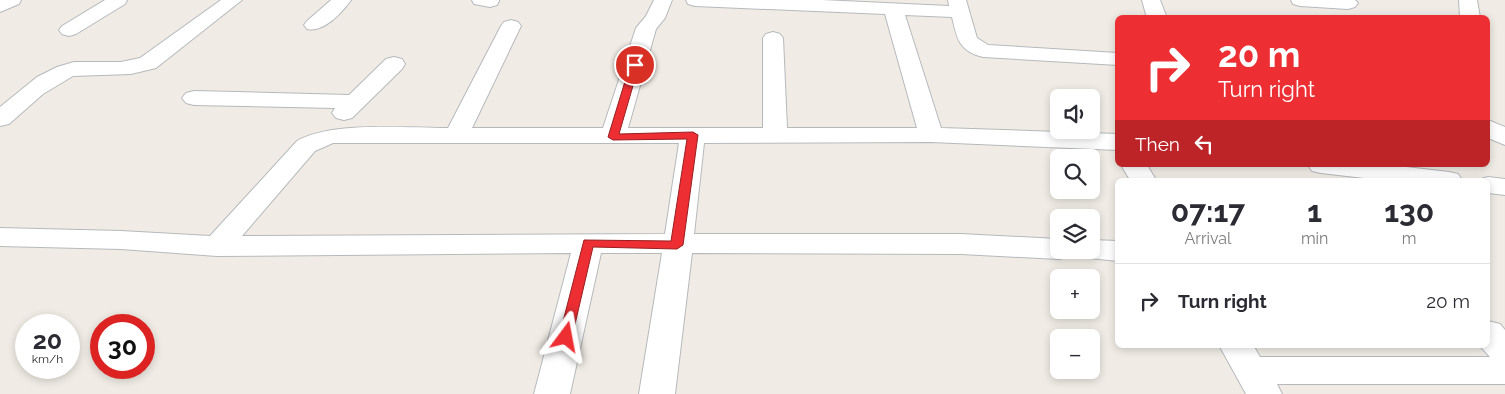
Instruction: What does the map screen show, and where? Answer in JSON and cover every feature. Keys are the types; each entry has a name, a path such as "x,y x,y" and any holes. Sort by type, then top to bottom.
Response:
{"street":[{"path":"0,6 12,0"},
{"path":"69,30 118,0"},
{"path":"0,119 9,104 60,73 135,67 148,63 234,0"},
{"path":"314,26 342,0"},
{"path":"481,0 490,1"},
{"path":"613,137 646,28 655,18 663,0"},
{"path":"695,0 808,2 893,10 959,6 968,40 983,51 1115,59"},
{"path":"1151,0 1156,15"},
{"path":"1300,0 1348,3 1346,0"},
{"path":"1468,0 1470,15"},
{"path":"893,10 931,135"},
{"path":"456,134 511,26"},
{"path":"773,38 775,135"},
{"path":"217,246 306,146 318,139 394,64"},
{"path":"194,98 356,102"},
{"path":"1490,128 1505,138"},
{"path":"318,139 333,136 456,134 613,137 931,135 1115,142"},
{"path":"657,394 693,135"},
{"path":"1135,167 1142,178"},
{"path":"1339,171 1425,178"},
{"path":"1490,184 1505,187"},
{"path":"0,237 121,240 217,246 588,243 677,245 961,244 1050,248"},
{"path":"552,394 588,243"},
{"path":"1100,250 1115,251"},
{"path":"1490,335 1505,352"},
{"path":"1249,370 1505,371"}],"route":[{"path":"566,337 588,243 677,245 693,135 613,137 635,65"}]}
